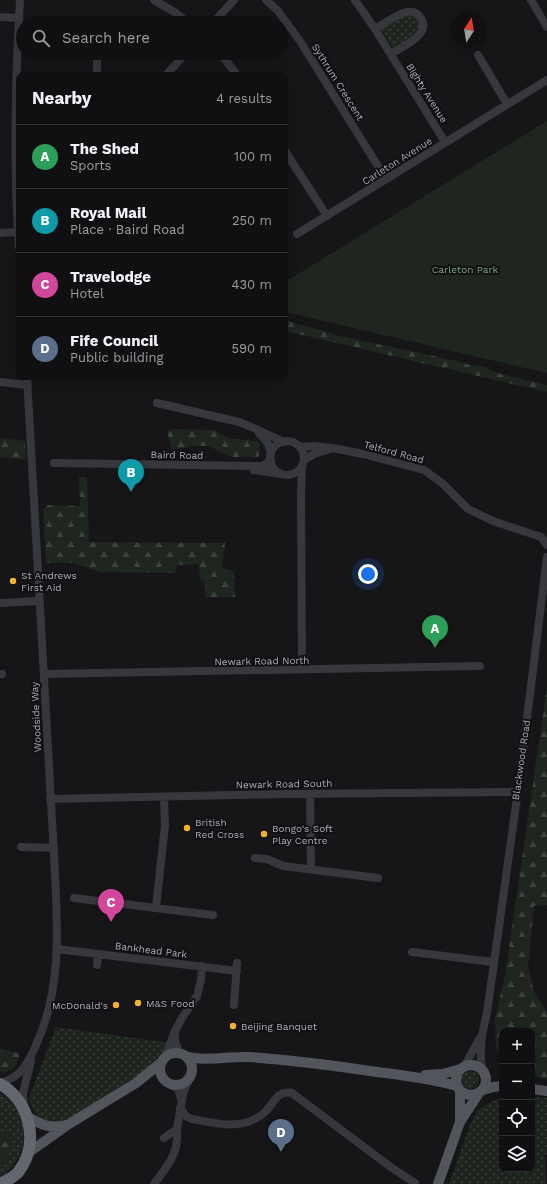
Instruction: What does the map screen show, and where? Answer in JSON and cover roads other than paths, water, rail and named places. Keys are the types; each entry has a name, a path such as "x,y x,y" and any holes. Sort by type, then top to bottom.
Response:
{"highway":[{"path":"0,1084 13,1094 26,1113 30,1126 28,1153 16,1178 1,1184"}],"main road":[{"path":"28,1153 69,1124 136,1083 175,1053 195,1058 228,1056 285,1060 413,1077 441,1082 458,1088 469,1095 499,1086"},
{"path":"183,1055 192,1064 190,1074"},
{"path":"136,1083 160,1078 168,1082 180,1084 201,1062 214,1058"},
{"path":"164,1060 161,1072 168,1082"},
{"path":"413,1077 442,1074 474,1065 499,1080"},
{"path":"460,1122 456,1077 462,1068"},
{"path":"438,1184 460,1122 486,1083 484,1072"},
{"path":"535,1089 547,1091"},
{"path":"26,1113 37,1122 49,1126 57,1127 69,1124"}],"street":[{"path":"19,16 20,0"},
{"path":"154,0 180,16"},
{"path":"219,16 234,0"},
{"name":"Sythrum Crescent","path":"266,0 282,16"},
{"name":"Bighty Avenue","path":"355,0 376,29 445,142"},
{"path":"534,1 547,26"},
{"path":"376,29 407,12 416,13 422,18 423,26 421,34 391,54"},
{"path":"0,17 16,18"},
{"name":"Sythrum Crescent","path":"288,25 300,41 386,179"},
{"path":"478,55 507,104"},
{"path":"17,72 18,60"},
{"path":"97,60 97,72"},
{"path":"169,72 180,60"},
{"path":"225,60 235,72"},
{"name":"Carleton Avenue","path":"297,234 547,80"},
{"path":"16,101 14,135 16,184"},
{"path":"288,156 327,216"},
{"path":"0,233 16,232"},
{"path":"0,382 27,381"},
{"name":"Woodside Way","path":"26,1113 23,1093 33,1053 46,1022 50,1004 56,969 58,929 27,381"},
{"path":"157,403 238,422 284,442"},
{"path":"254,428 267,442 274,468 285,474 296,483 301,496"},
{"path":"271,456 274,448 278,444 284,442 292,442 302,450 302,670"},
{"name":"Telford Road","path":"300,447 314,446 333,448 363,454 424,470 442,483 468,509 493,521 540,537 547,545"},
{"name":"Telford Road","path":"303,463 314,454 333,448"},
{"name":"Baird Road","path":"54,462 262,466 267,463 271,456"},
{"path":"285,474 297,472 303,463"},
{"name":"Baird Road","path":"228,465 285,474"},
{"name":"Blackwood Road","path":"484,1072 480,1054 482,1034 487,1012 547,558"},
{"path":"0,603 40,601"},
{"name":"Newark Road North","path":"44,674 480,666"},
{"name":"Newark Road South","path":"50,799 164,796 517,792"},
{"path":"310,794 311,869"},
{"path":"156,907 165,823 164,796"},
{"path":"22,847 54,848"},
{"path":"255,858 267,859 283,866 378,878"},
{"path":"74,898 213,915"},
{"name":"Bankhead Park","path":"57,949 202,966 237,967 234,1005"},
{"path":"412,952 493,962"},
{"path":"96,965 98,954"},
{"path":"164,1060 176,1028 197,996 201,980 202,966"},
{"path":"176,1028 176,1048 183,1055"},
{"name":"Blackwood Road","path":"462,1068 482,1034"},
{"name":"Woodside Way","path":"0,1084 18,1075 33,1053"},
{"path":"154,1184 172,1161 178,1137 177,1129 181,1104 190,1074"},
{"path":"168,1082 178,1090 181,1104 187,1117 226,1124 237,1124 256,1119 265,1113 281,1094 288,1092 292,1093 386,1164 415,1183"},
{"path":"164,1138 177,1129"}],"place":[{"name":"Royal Mail","path":"131,492"},
{"name":"St Andrews First Aid","path":"13,581"},
{"name":"The Shed","path":"435,648"},
{"name":"British Red Cross","path":"187,828"},
{"name":"Bongo's Soft Play Centre","path":"264,834"},
{"name":"Travelodge","path":"111,922"},
{"name":"M&S Food","path":"138,1003"},
{"name":"McDonald's","path":"116,1005"},
{"name":"Beijing Banquet","path":"233,1026"},
{"name":"Fife Council","path":"281,1152"}],"park label":[{"name":"Carleton Park","path":"465,269"}]}
